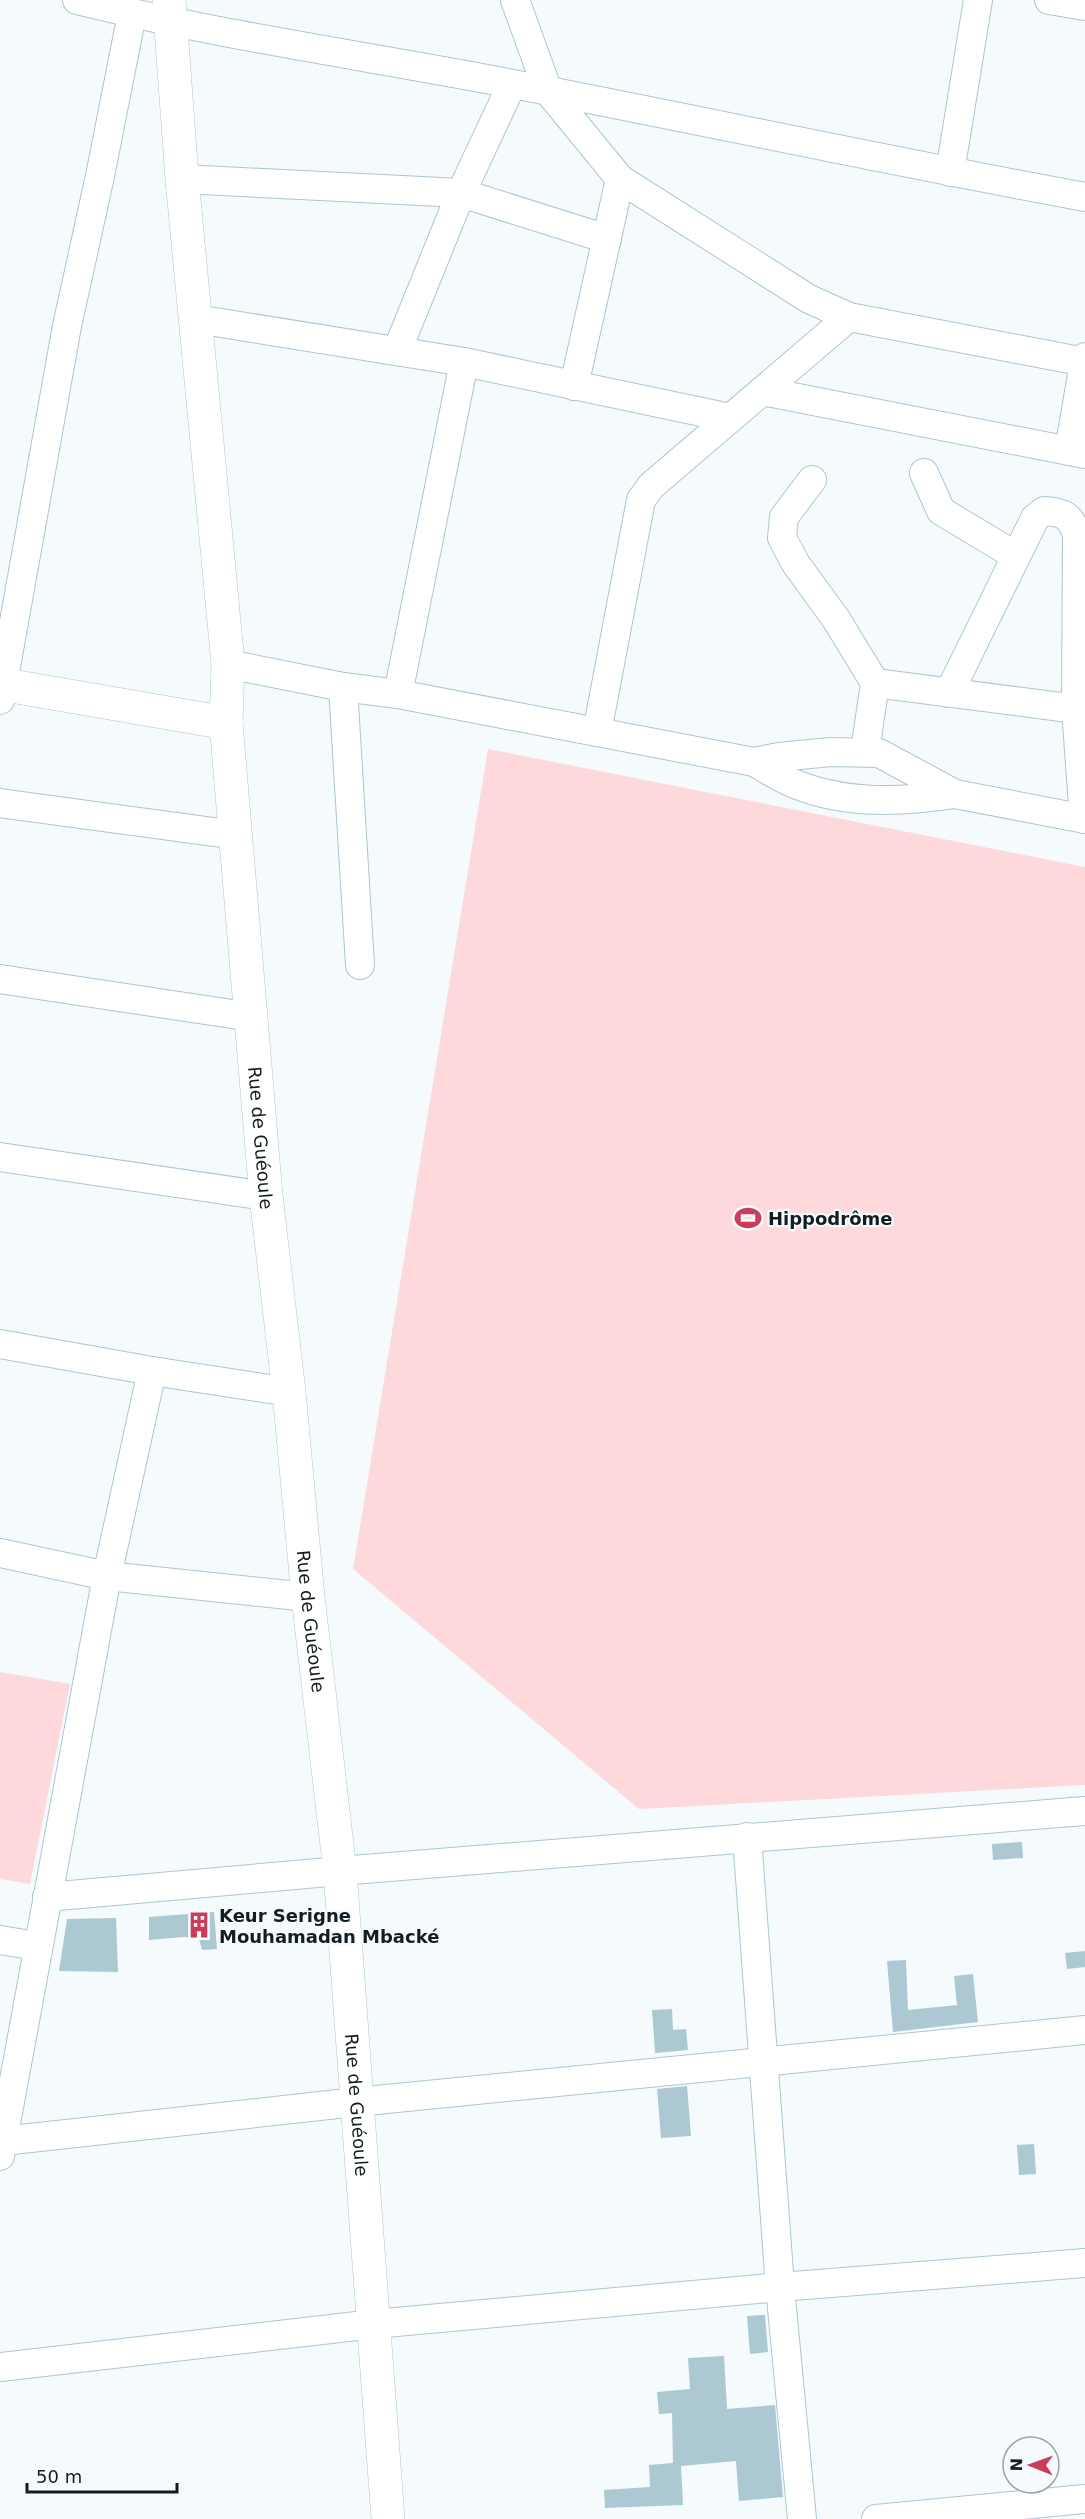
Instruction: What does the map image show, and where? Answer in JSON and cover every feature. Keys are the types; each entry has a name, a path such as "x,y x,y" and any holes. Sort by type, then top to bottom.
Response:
{"main road":[{"name":"Rue de Guéoule","path":"170,11 182,179 228,664 226,723 266,1196 289,1392 308,1597 340,1870 388,2519"},
{"path":"1,690 226,723"}],"street":[{"path":"77,0 132,14 170,11 512,84 1085,197"},
{"path":"515,0 548,91 621,179 809,299 849,317 1085,360 1077,452 762,391"},
{"path":"950,172 978,0"},
{"path":"1050,0 1085,6"},
{"path":"1,690 67,326 132,14"},
{"path":"397,351 461,193 512,84"},
{"path":"182,179 461,193 607,239"},
{"path":"574,386 621,179"},
{"path":"597,732 642,500 651,486 849,317"},
{"path":"196,319 464,362 730,418"},
{"path":"398,694 464,362"},
{"path":"924,473 941,511 1016,556"},
{"path":"812,480 784,517 783,538 796,564 836,620 875,683 865,751"},
{"path":"754,762 813,753 865,751 879,753 955,794 1085,819 1076,709 1077,535 1072,521 1059,512 1044,511 1035,518 949,693"},
{"path":"228,664 754,762 793,784 843,798 896,801 955,794"},
{"path":"875,683 1076,709"},
{"path":"343,687 360,965"},
{"path":"0,803 236,835"},
{"path":"0,979 252,1017"},
{"path":"0,1157 266,1196"},
{"path":"0,1344 289,1392"},
{"path":"152,1371 107,1576 37,1946 2,2149 356,2102 1085,2030"},
{"path":"0,1553 107,1576 308,1597"},
{"path":"47,1897 340,1870 1085,1811"},
{"path":"747,1837 780,2287 802,2519"},
{"path":"0,1940 37,1946"},
{"path":"0,2367 374,2324 780,2287 1085,2263"},
{"path":"876,2519 1085,2499"}],"shaded area":[{"name":"Hippodrôme","path":"488,749 1085,867 1085,1785 639,1809 353,1569"},
{"path":"0,1672 70,1684 30,1884 0,1879"}],"building":[{"path":"1022,1842 1023,1858 993,1860 992,1844"},
{"path":"214,1912 217,1949 202,1950 199,1939 184,1937 149,1940 149,1917"},
{"path":"116,1918 118,1972 59,1971 67,1919"},
{"path":"1085,1951 1085,1967 1067,1969 1065,1953"},
{"path":"906,1960 908,2010 957,2005 954,1976 973,1974 978,2022 893,2032 887,1961"},
{"path":"672,2009 673,2030 686,2029 688,2050 655,2053 652,2010"},
{"path":"687,2086 691,2136 661,2138 657,2089"},
{"path":"1034,2144 1036,2174 1019,2175 1017,2145"},
{"path":"765,2315 768,2352 750,2354 747,2316"},
{"path":"724,2356 727,2409 775,2405 783,2497 739,2501 736,2461 681,2466 683,2505 605,2508 604,2490 650,2487 649,2465 673,2463 672,2413 659,2414 657,2392 690,2389 688,2358"}],"place":[{"name":"Hippodrôme","path":"748,1218"},
{"name":"Keur Serigne Mouhamadan Mbacké","path":"199,1925"}]}
